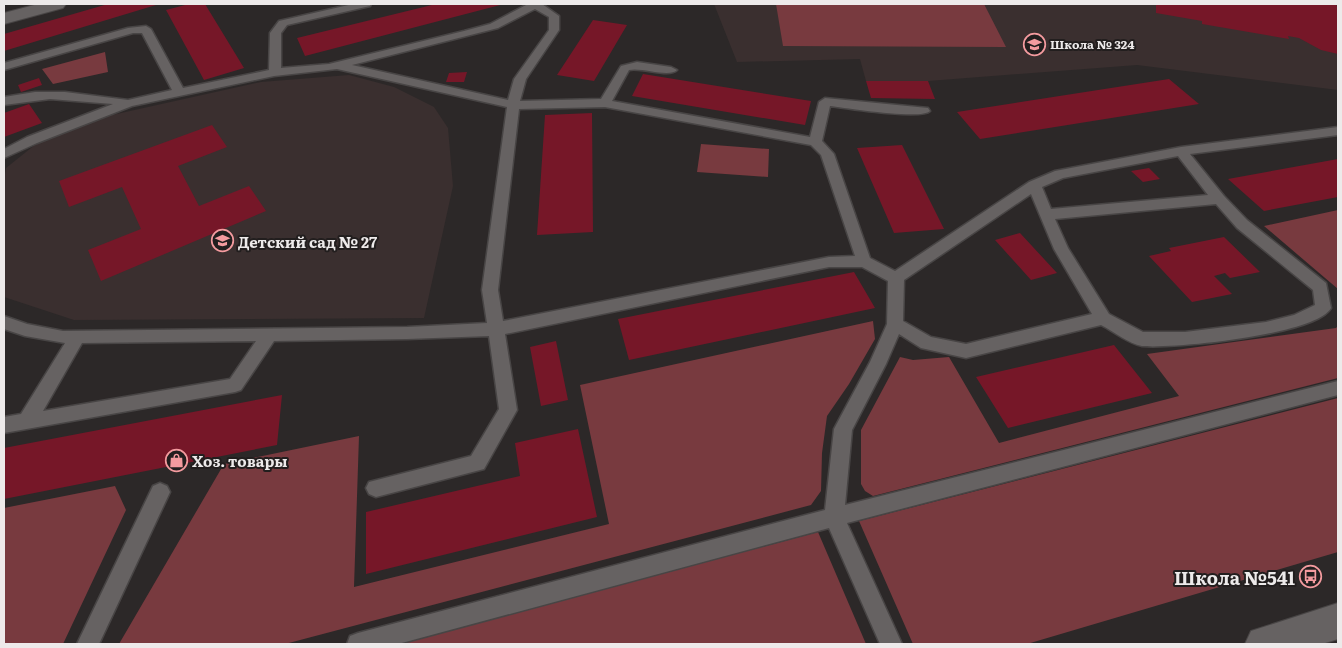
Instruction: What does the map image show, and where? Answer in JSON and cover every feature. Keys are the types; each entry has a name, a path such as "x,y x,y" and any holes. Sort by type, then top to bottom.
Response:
{"street":[{"path":"4,19 57,4"},
{"path":"1264,644 1338,621"}],"lane":[{"path":"274,72 276,62 275,33 283,23 366,4"},
{"path":"4,154 86,118 129,104 274,72 337,65 494,26 520,14 535,4 554,16 554,30 520,79 513,105 490,290 508,410 478,463 376,488"},
{"path":"4,67 132,30 146,29 179,92"},
{"path":"605,103 625,68 637,64 671,70"},
{"path":"337,65 513,105 605,103 815,142 827,154 864,261"},
{"path":"4,101 19,97 72,94 129,104"},
{"path":"815,142 825,102 895,110 924,110"},
{"path":"896,278 1034,186 1060,174 1181,151 1338,131"},
{"path":"1034,186 1061,249 1103,318 1141,339 1185,339 1266,328 1298,320 1323,308 1320,287 1242,224 1219,200 1181,151"},
{"path":"1046,214 1090,213 1182,202 1219,200"},
{"path":"4,322 25,330 63,337 407,333 496,329 829,262 864,261 896,278"},
{"path":"891,644 834,517 843,429 878,364 895,324 896,278"},
{"path":"895,324 927,343 966,351 1103,318"},
{"path":"4,334 25,330"},
{"path":"4,425 235,385 268,335"},
{"path":"27,421 78,336"},
{"path":"358,644 834,517 1338,388"},
{"path":"88,644 160,492"}],"shaded area":[{"name":"Школа № 324","path":"714,4 1338,4 1338,90 1137,65 928,81 866,81 860,59 737,62"},
{"path":"776,4 984,4 1006,47 783,46"},
{"path":"105,52 108,72 53,84 42,69"},
{"name":"Детский сад № 27","path":"349,75 394,87 434,107 448,128 453,186 424,318 74,320 4,297 4,180 6,168 36,144 94,119 261,82"},
{"path":"701,144 769,149 768,177 697,172"},
{"path":"1338,210 1338,289 1264,226"},
{"path":"873,321 875,339 849,384 827,416 822,453 821,491 811,505 285,644 119,644 224,464 359,436 354,587 609,524 580,385"},
{"path":"1338,326 1338,378 873,496 865,491 861,484 861,430 900,357 913,360 949,357 999,443 1179,396 1147,354 1336,328"},
{"path":"1338,398 1338,552 1027,644 913,644 859,521"},
{"path":"115,486 126,510 63,644 4,644 4,508"},
{"path":"818,532 866,644 397,644"}],"building":[{"path":"108,4 156,5 4,51 4,34"},
{"path":"189,4 205,4 244,68 204,80 166,10"},
{"path":"436,4 504,4 305,56 297,38"},
{"path":"1156,4 1336,4 1338,10 1338,54 1321,50 1299,38 1288,36 1289,39 1202,24 1202,21 1156,13"},
{"path":"593,20 627,25 594,81 557,75"},
{"path":"467,72 464,82 446,82 449,73"},
{"path":"643,74 811,101 805,125 632,96"},
{"path":"39,78 42,85 21,92 18,85"},
{"path":"1169,79 1199,104 980,139 957,112"},
{"path":"866,81 928,81 935,99 871,98"},
{"path":"29,104 42,123 4,137 4,113"},
{"path":"592,113 593,232 537,235 545,115"},
{"path":"212,125 227,147 178,166 199,206 249,186 266,211 101,281 88,250 141,229 122,187 69,207 59,181"},
{"path":"902,145 944,229 894,233 857,148"},
{"path":"1338,159 1338,197 1264,211 1228,179"},
{"path":"1149,168 1160,179 1143,182 1131,171"},
{"path":"1020,233 1057,273 1031,280 995,240"},
{"path":"1224,237 1260,272 1230,278 1225,273 1214,276 1232,294 1192,302 1149,256 1171,251 1169,248"},
{"path":"854,272 875,308 629,360 618,319"},
{"path":"556,341 568,400 541,406 530,347"},
{"path":"1114,345 1152,393 1008,428 976,377"},
{"path":"282,395 277,445 4,499 4,448"},
{"path":"578,429 597,517 366,574 366,512 520,476 515,443"}],"place":[{"name":"Школа № 324","path":"1034,44"},
{"name":"Детский сад № 27","path":"222,241"},
{"name":"Хоз. товары","path":"176,460"},
{"name":"Школа №541","path":"1311,577"}]}
